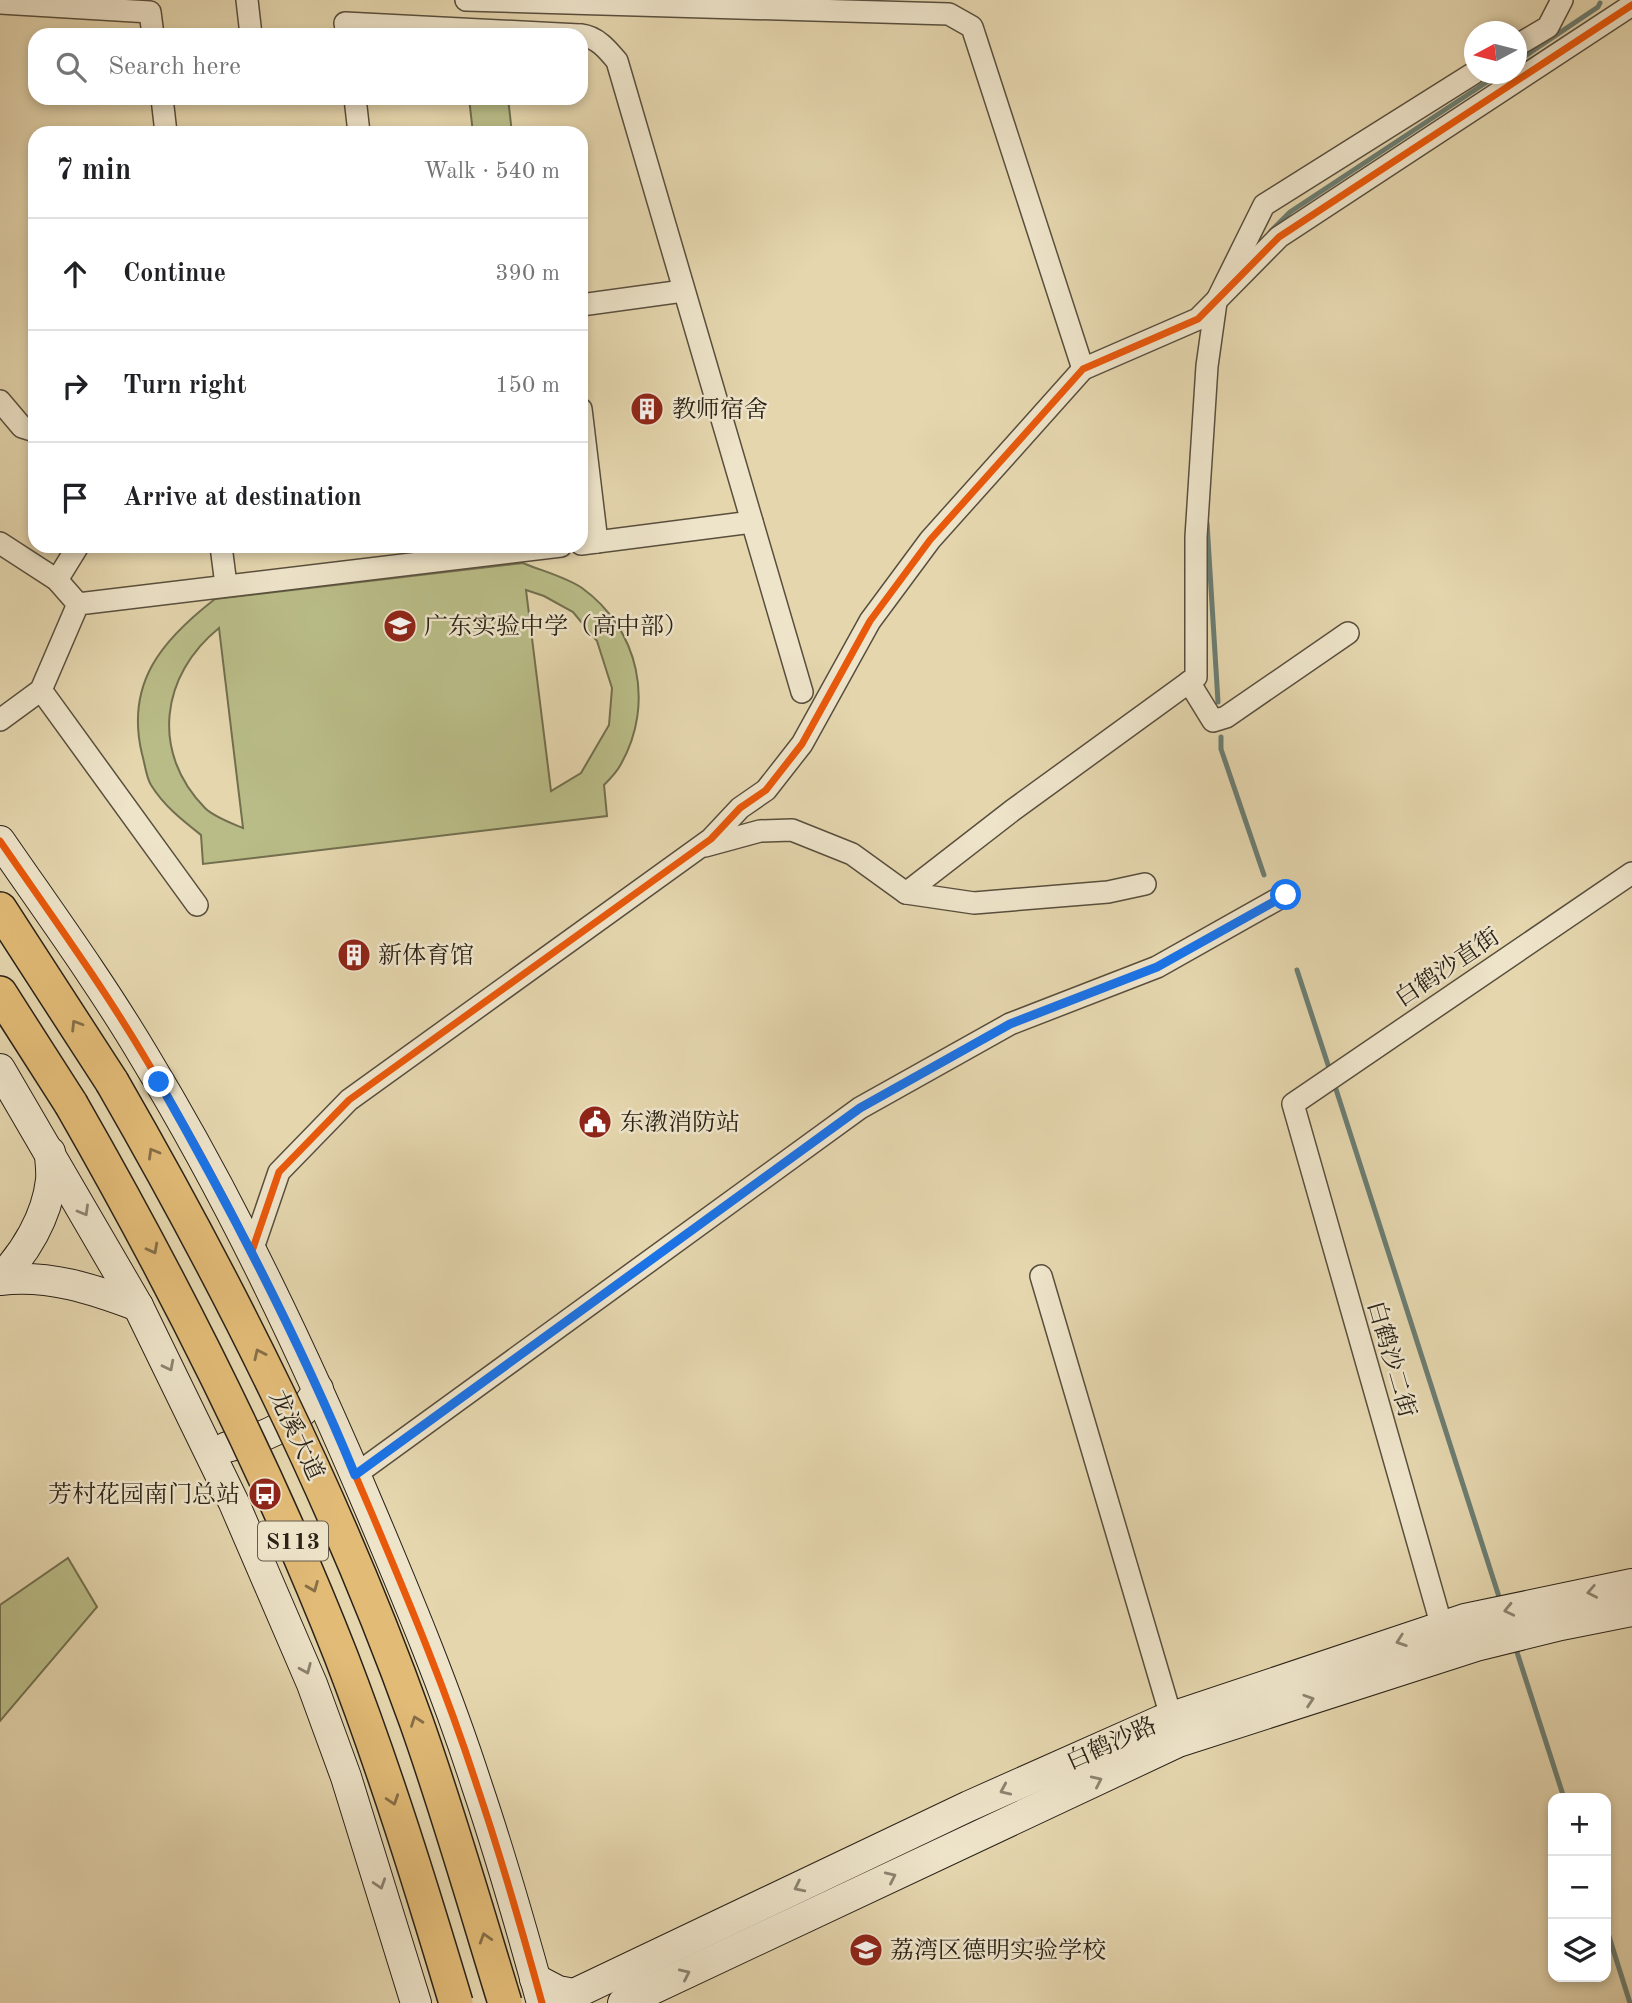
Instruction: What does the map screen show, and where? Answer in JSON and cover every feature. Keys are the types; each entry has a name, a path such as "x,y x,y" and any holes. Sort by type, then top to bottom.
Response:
{"main road":[{"name":"龙溪大道","path":"0,909 112,1082 205,1246 255,1345 342,1535 416,1721 505,2003"},
{"name":"龙溪大道","path":"0,993 71,1104 150,1243 258,1461 341,1656 382,1767 456,2003"}],"street":[{"path":"247,0 250,28"},
{"path":"466,0 949,13 972,27 1083,369"},
{"path":"1527,40 1548,27 1562,0"},
{"path":"0,3 150,12 152,28"},
{"path":"252,1251 279,1172 349,1100 711,839 740,808 766,790 802,744 870,621 930,540 1083,369 1198,319 1279,237 1632,5"},
{"path":"346,28 345,23 443,28"},
{"path":"588,36 604,46 617,61 682,291 802,692"},
{"path":"906,893 1013,810 1196,677 1196,537 1207,366 1216,302 1264,205 1464,80"},
{"path":"163,105 165,126"},
{"path":"356,105 358,126"},
{"path":"588,304 682,291"},
{"path":"0,401 22,427 28,429"},
{"path":"589,543 752,522"},
{"path":"0,543 57,580 78,604"},
{"path":"57,580 74,553"},
{"path":"222,553 226,585"},
{"path":"78,604 501,553"},
{"path":"0,720 41,690 78,604"},
{"path":"1189,682 1213,721 1226,717 1348,633"},
{"path":"41,690 197,905"},
{"path":"696,848 760,831 792,830 852,854 906,893 974,903 1108,892 1145,884"},
{"path":"0,841 85,963 144,1056 252,1251 292,1330 419,1625 452,1712 478,1786 539,1991 573,1994 620,1989"},
{"name":"白鹤沙直街","path":"1293,1104 1632,873"},
{"path":"355,1475 860,1108 1010,1024 1157,967 1286,895"},
{"path":"0,1069 138,1306 260,1560 312,1684 350,1790 416,2003"},
{"name":"白鹤沙二街","path":"1293,1104 1461,1631"},
{"path":"0,1280 40,1222 52,1178 50,1152"},
{"path":"1041,1276 1175,1730"},
{"path":"0,1280 21,1278 54,1281 96,1290 138,1306"},
{"path":"209,1450 235,1446 290,1422 308,1408 318,1389"},
{"name":"白鹤沙路","path":"620,1989 969,1806 1175,1730 1461,1631 1557,1612 1632,1584"},
{"name":"白鹤沙路","path":"1557,1612 1632,1611"},
{"path":"587,2003 620,1989"}],"green space":[{"path":"470,105 509,105 511,126 472,126"},
{"path":"523,563 576,584 601,605 617,624 636,669 639,693 637,717 621,764 604,785 607,816 203,864 201,835 168,806 149,782 138,729 139,706 152,665 164,647 215,599","holes":["526,590 544,596 573,612 597,641 612,688 609,725 581,773 551,791","219,628 243,828 205,808 187,786 176,763 170,739 170,715 175,691 185,668 199,647"]},
{"path":"68,1558 97,1607 0,1721 0,1605"}],"waterway":[{"path":"1527,55 1598,7 1600,3"},
{"path":"1271,231 1290,212 1484,84"},
{"path":"1207,523 1218,702"},
{"path":"1221,737 1221,749 1264,875"},
{"path":"1297,970 1331,1074"},
{"path":"1334,1083 1501,1603"},
{"path":"1515,1646 1562,1793"},
{"path":"1611,1943 1630,2003"}],"cycle path":[{"path":"252,1251 279,1172 349,1100 711,839 740,808 766,790 802,744 870,621 930,540 1083,369 1198,319 1279,237 1632,5"},
{"path":"0,841 92,974 177,1111 238,1224 294,1338 372,1514 441,1683 494,1840 542,2003"}],"place":[{"name":"教师宿舍","path":"647,409"},
{"name":"广东实验中学（高中部）","path":"400,626"},
{"name":"新体育馆","path":"354,955"},
{"name":"东漖消防站","path":"595,1122"},
{"name":"芳村花园南门总站","path":"265,1494"},
{"name":"荔湾区德明实验学校","path":"866,1950"}],"route":[{"path":"159,1082 200,1153 288,1321 355,1475 860,1108 1010,1024 1157,967 1286,895"}]}
